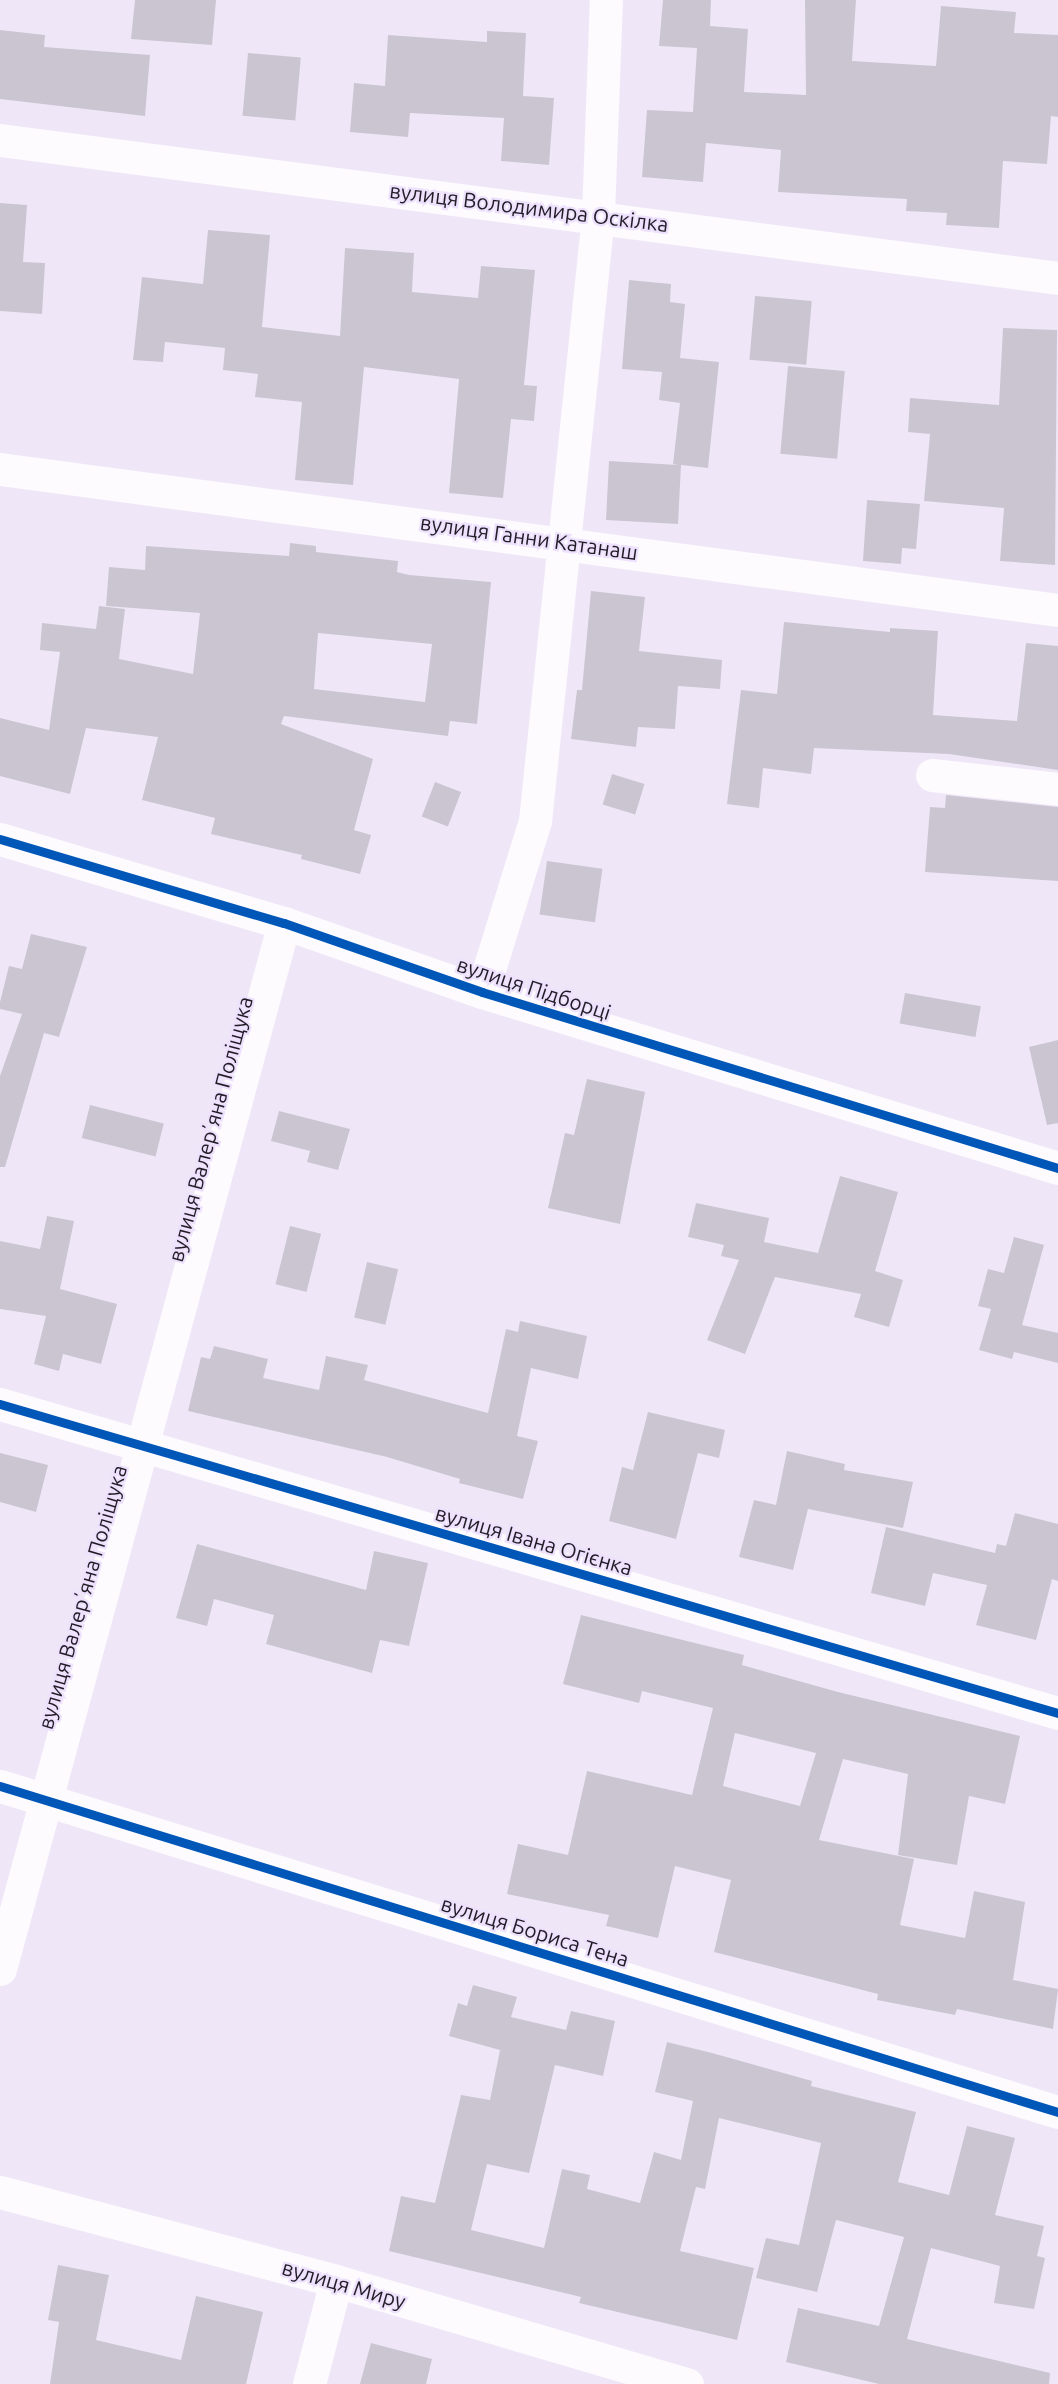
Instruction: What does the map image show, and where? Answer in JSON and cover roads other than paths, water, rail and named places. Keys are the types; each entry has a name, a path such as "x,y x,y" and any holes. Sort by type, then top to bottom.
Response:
{"street":[{"path":"482,992 535,821 598,215 606,0"},
{"name":"вулиця Володимира Оскілка","path":"0,140 598,215 1058,278"},
{"name":"вулиця Ганни Катанаш","path":"0,470 564,541 1058,610"},
{"path":"932,775 1058,789"},
{"name":"вулиця Підборці","path":"0,839 284,922 482,992 1058,1168"},
{"name":"вулиця Валерʼяна Поліщука","path":"0,1969 44,1798 145,1445 284,922"},
{"name":"вулиця Івана Огієнка","path":"0,1404 1058,1713"},
{"name":"вулиця Бориса Тена","path":"0,1786 1058,2112"},
{"name":"вулиця Миру","path":"0,2192 336,2281 687,2384"},
{"path":"309,2384 336,2281"}]}
